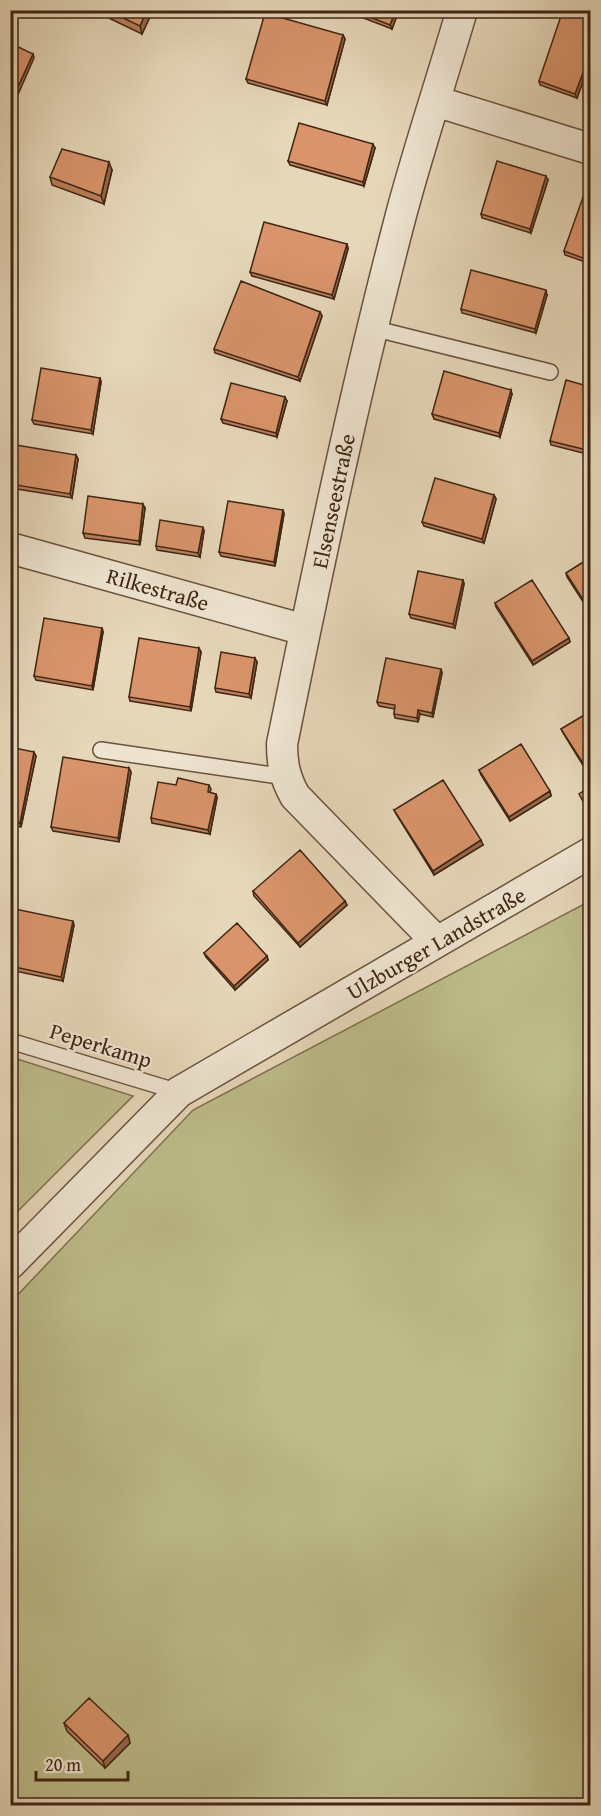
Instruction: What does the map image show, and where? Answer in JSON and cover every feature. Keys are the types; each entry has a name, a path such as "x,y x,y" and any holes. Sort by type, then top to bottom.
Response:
{"street":[{"name":"Elsenseestraße","path":"437,942 295,796 286,777 282,759 282,744 346,439 372,328 402,213 462,10"},
{"path":"435,101 591,149"},
{"name":"Rilkestraße","path":"10,548 305,630"},
{"name":"Ulzburger Landstraße","path":"10,1264 179,1092 591,853"}],"lane":[{"path":"372,328 550,372"},
{"path":"101,750 286,777"},
{"name":"Peperkamp","path":"10,1041 179,1092"}],"shaded area":[{"path":"590,901 590,1805 11,1805 10,1303 193,1110"},
{"path":"10,1057 133,1096 11,1218"}],"building":[{"path":"106,10 147,10 140,26"},
{"path":"352,10 396,10 390,25"},
{"path":"563,10 591,10 591,51 575,94 539,81"},
{"path":"265,13 343,35 325,101 246,79"},
{"path":"10,43 33,54 11,102 10,101"},
{"path":"299,123 373,144 363,182 288,161"},
{"path":"62,149 109,162 101,196 50,177"},
{"path":"497,161 546,176 530,229 481,214"},
{"path":"589,180 591,181 591,261 564,251"},
{"path":"264,222 347,244 332,295 250,272"},
{"path":"471,270 546,290 535,329 461,309"},
{"path":"241,281 320,312 298,377 214,349"},
{"path":"41,368 100,378 91,430 32,420"},
{"path":"444,371 511,390 499,433 432,414"},
{"path":"566,380 591,387 591,451 550,441"},
{"path":"231,383 285,397 276,433 221,419"},
{"path":"16,445 76,455 70,494 10,484"},
{"path":"435,478 494,495 482,539 422,522"},
{"path":"88,496 143,504 139,541 83,533"},
{"path":"228,501 283,510 274,562 219,552"},
{"path":"160,520 203,527 198,553 156,546"},
{"path":"591,557 591,612 566,573"},
{"path":"418,571 463,580 453,624 409,614"},
{"path":"532,580 569,638 532,661 495,603"},
{"path":"44,618 102,628 92,686 34,676"},
{"path":"139,638 199,648 190,707 129,697"},
{"path":"221,652 255,658 249,694 215,688"},
{"path":"386,658 441,669 432,713 418,710 417,718 394,714 395,705 377,702"},
{"path":"591,711 591,769 588,771 561,729"},
{"path":"521,744 550,791 509,817 479,770"},
{"path":"10,747 34,752 20,823 10,821"},
{"path":"63,757 129,768 118,838 51,827"},
{"path":"178,778 209,785 208,792 216,794 208,830 151,818 158,782 176,785"},
{"path":"443,780 481,840 433,871 394,810"},
{"path":"591,786 591,809 588,810 579,794"},
{"path":"300,850 345,901 298,943 253,891"},
{"path":"10,908 73,921 61,977 10,966"},
{"path":"237,923 267,956 234,986 204,953"},
{"path":"89,1698 128,1735 103,1761 64,1723"}]}
